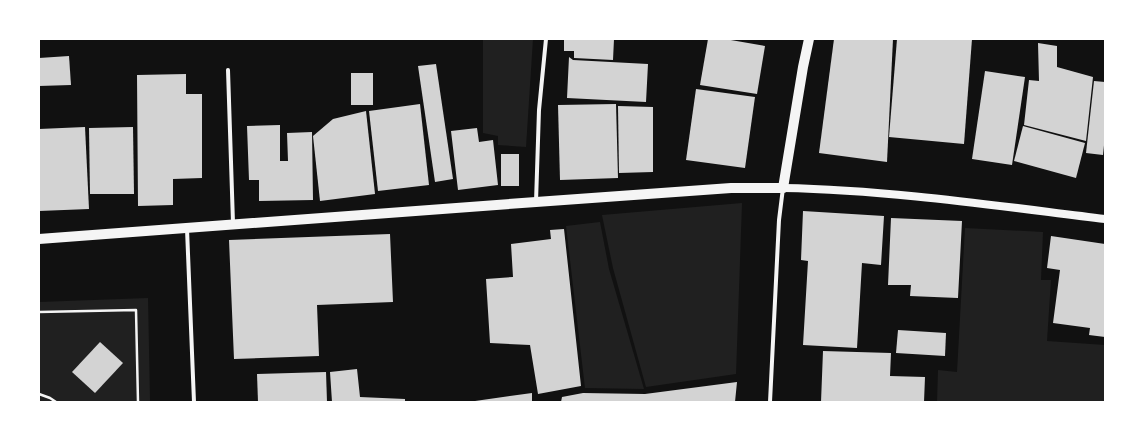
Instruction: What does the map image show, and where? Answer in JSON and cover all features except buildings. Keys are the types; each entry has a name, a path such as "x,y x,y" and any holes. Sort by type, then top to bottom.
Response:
{"main road":[{"path":"783,188 809,39"},
{"path":"39,239 731,188 833,189 899,194 1105,219"}],"street":[{"path":"536,202 539,110 546,39"},
{"path":"228,70 234,225"},
{"path":"770,402 778,220 783,188"},
{"path":"187,228 194,402"}],"path":[{"path":"39,312 136,310 138,402"},
{"path":"39,394 56,402"}],"shaded area":[{"path":"483,39 533,39 526,147 498,145 498,136 483,133"},
{"path":"742,203 736,374 646,387 613,268 602,215"},
{"path":"600,222 609,269 644,389 585,388 566,226"},
{"path":"965,228 1043,232 1041,280 1051,280 1047,341 1105,345 1105,402 937,402 938,370 957,372"},
{"path":"148,298 150,402 39,402 39,302"}]}
